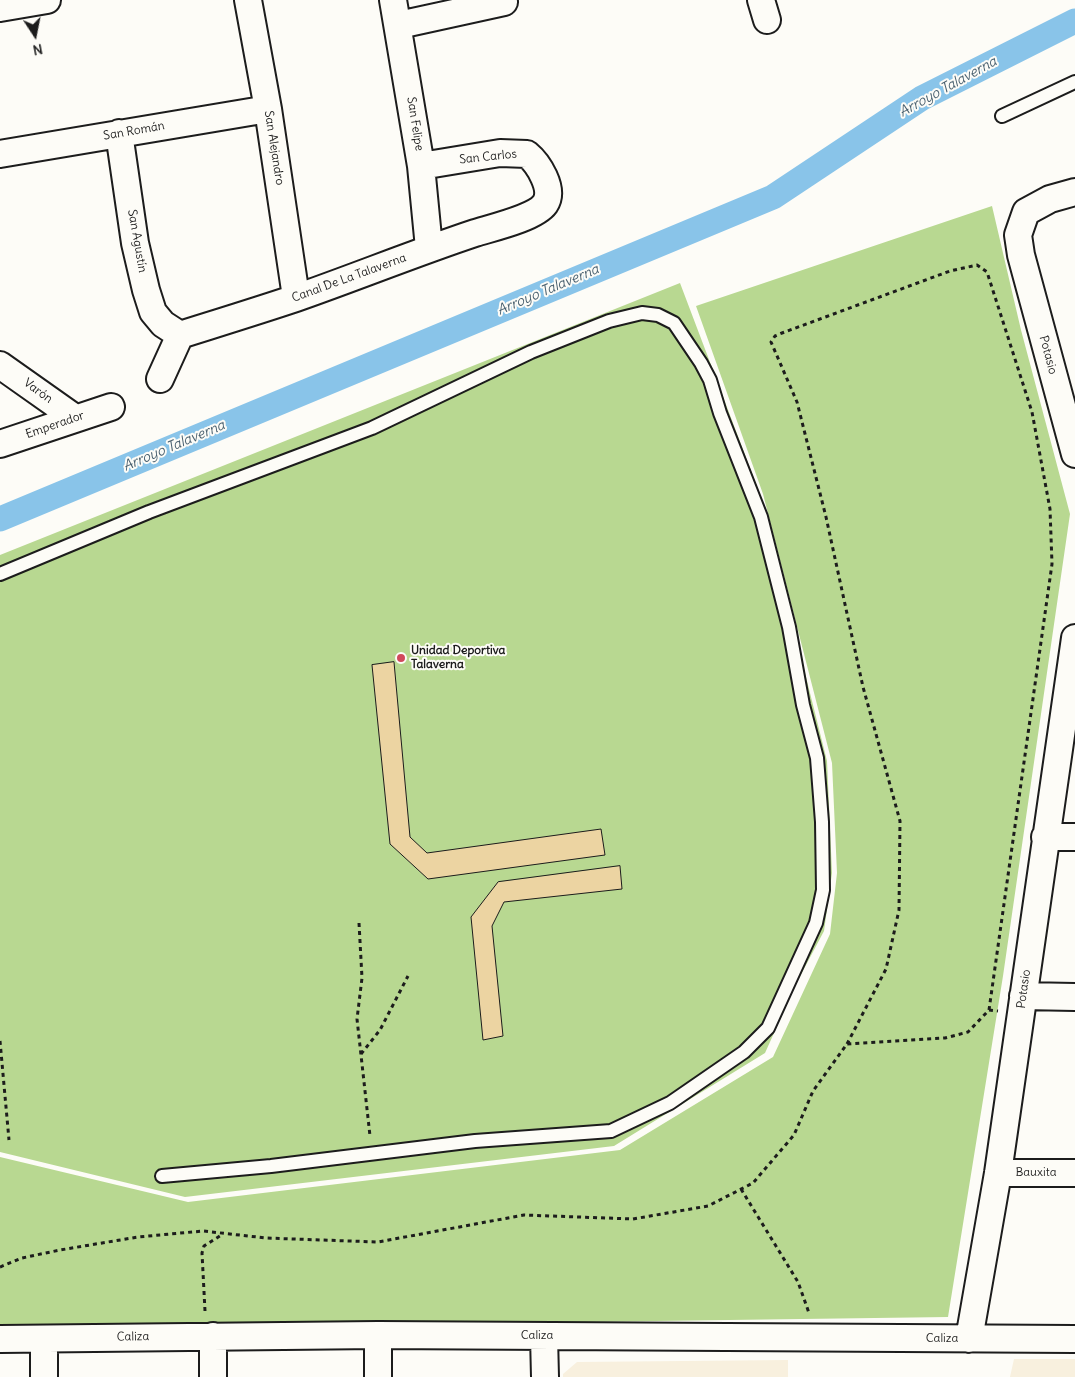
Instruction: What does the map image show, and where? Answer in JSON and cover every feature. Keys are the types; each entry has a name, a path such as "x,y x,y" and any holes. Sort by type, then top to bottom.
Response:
{"street":[{"path":"0,8 48,0"},
{"name":"San Alejandro","path":"248,0 268,108 296,297"},
{"name":"San Felipe","path":"393,0 399,26 421,166 429,248"},
{"path":"399,26 504,2"},
{"name":"San Román","path":"0,154 268,108"},
{"name":"San Agustín","path":"119,133 136,243 146,290 153,312 163,324 180,335"},
{"name":"San Carlos","path":"421,166 500,153 527,154 535,161 541,171 547,198 545,204 538,210 517,219"},
{"name":"Potasio","path":"1075,192 1050,199 1026,212 1018,236 1021,255 1075,454"},
{"name":"Canal De La Talaverna","path":"180,335 296,297 429,248 517,219"},
{"path":"160,379 180,335"},
{"name":"Varón","path":"0,365 75,418"},
{"name":"Emperador","path":"0,444 111,407"},
{"name":"Potasio","path":"969,1339 998,1173 1045,837 1072,681 1075,638"},
{"path":"1045,837 1075,837"},
{"path":"1022,1004 1075,997"},
{"name":"Bauxita","path":"998,1173 1075,1173"},
{"path":"378,1335 378,1377"},
{"name":"Caliza","path":"0,1339 378,1335 1075,1339"},
{"path":"213,1336 213,1377"},
{"path":"544,1336 544,1377"},
{"path":"44,1339 44,1377"}],"lane":[{"path":"1002,116 1075,82"},
{"path":"0,574 149,512 372,428 531,352 616,319 642,313 658,315 674,323 701,363 710,380 720,413 761,516 789,627 803,706 817,758 822,822 823,890 816,923 768,1028 744,1052 670,1103 611,1131 475,1141 162,1176"}],"path":[{"path":"0,1267 22,1258 138,1237 203,1231 266,1238 378,1242 524,1215 633,1219 708,1206 753,1183 794,1135 813,1091 847,1044 886,969 900,910 900,821 863,687 826,517 797,402 771,342 775,336 782,333 950,271 977,265 987,272 990,279 1032,412 1050,509 1052,564 989,1010 968,1032 945,1038 847,1044"},
{"path":"359,922 362,978 357,1020 372,1154"},
{"path":"361,1054 380,1030 408,976"},
{"path":"989,1010 1022,1004"},
{"path":"0,1041 9,1140"},
{"path":"741,1189 798,1282 808,1311 810,1338"},
{"path":"213,1336 205,1312 202,1253 204,1246 224,1233"}],"shaded area":[{"path":"1014,1359 1075,1359 1075,1377 1010,1377"},
{"path":"788,1360 788,1377 563,1377 563,1374 577,1362"}],"green space":[{"path":"992,206 1021,330 1070,514 1003,976 948,1317 437,1324 0,1326 0,1157 188,1202 620,1150 773,1057 830,934 837,873 832,763 763,494 696,306"},
{"name":"Unidad Deportiva Talaverna","path":"680,283 761,497 827,761 832,873 824,931 797,982 765,1053 614,1146 185,1197 0,1152 0,555"}],"building":[{"path":"394,662 410,837 427,853 601,829 605,855 428,879 390,844 372,665"},
{"path":"620,866 622,889 504,902 492,926 503,1036 483,1040 471,917 498,882"}],"waterway":[{"name":"Arroyo Talaverna","path":"0,519 773,197 922,98 1075,21"}],"place":[{"name":"Unidad Deportiva Talaverna","path":"401,658"}]}
